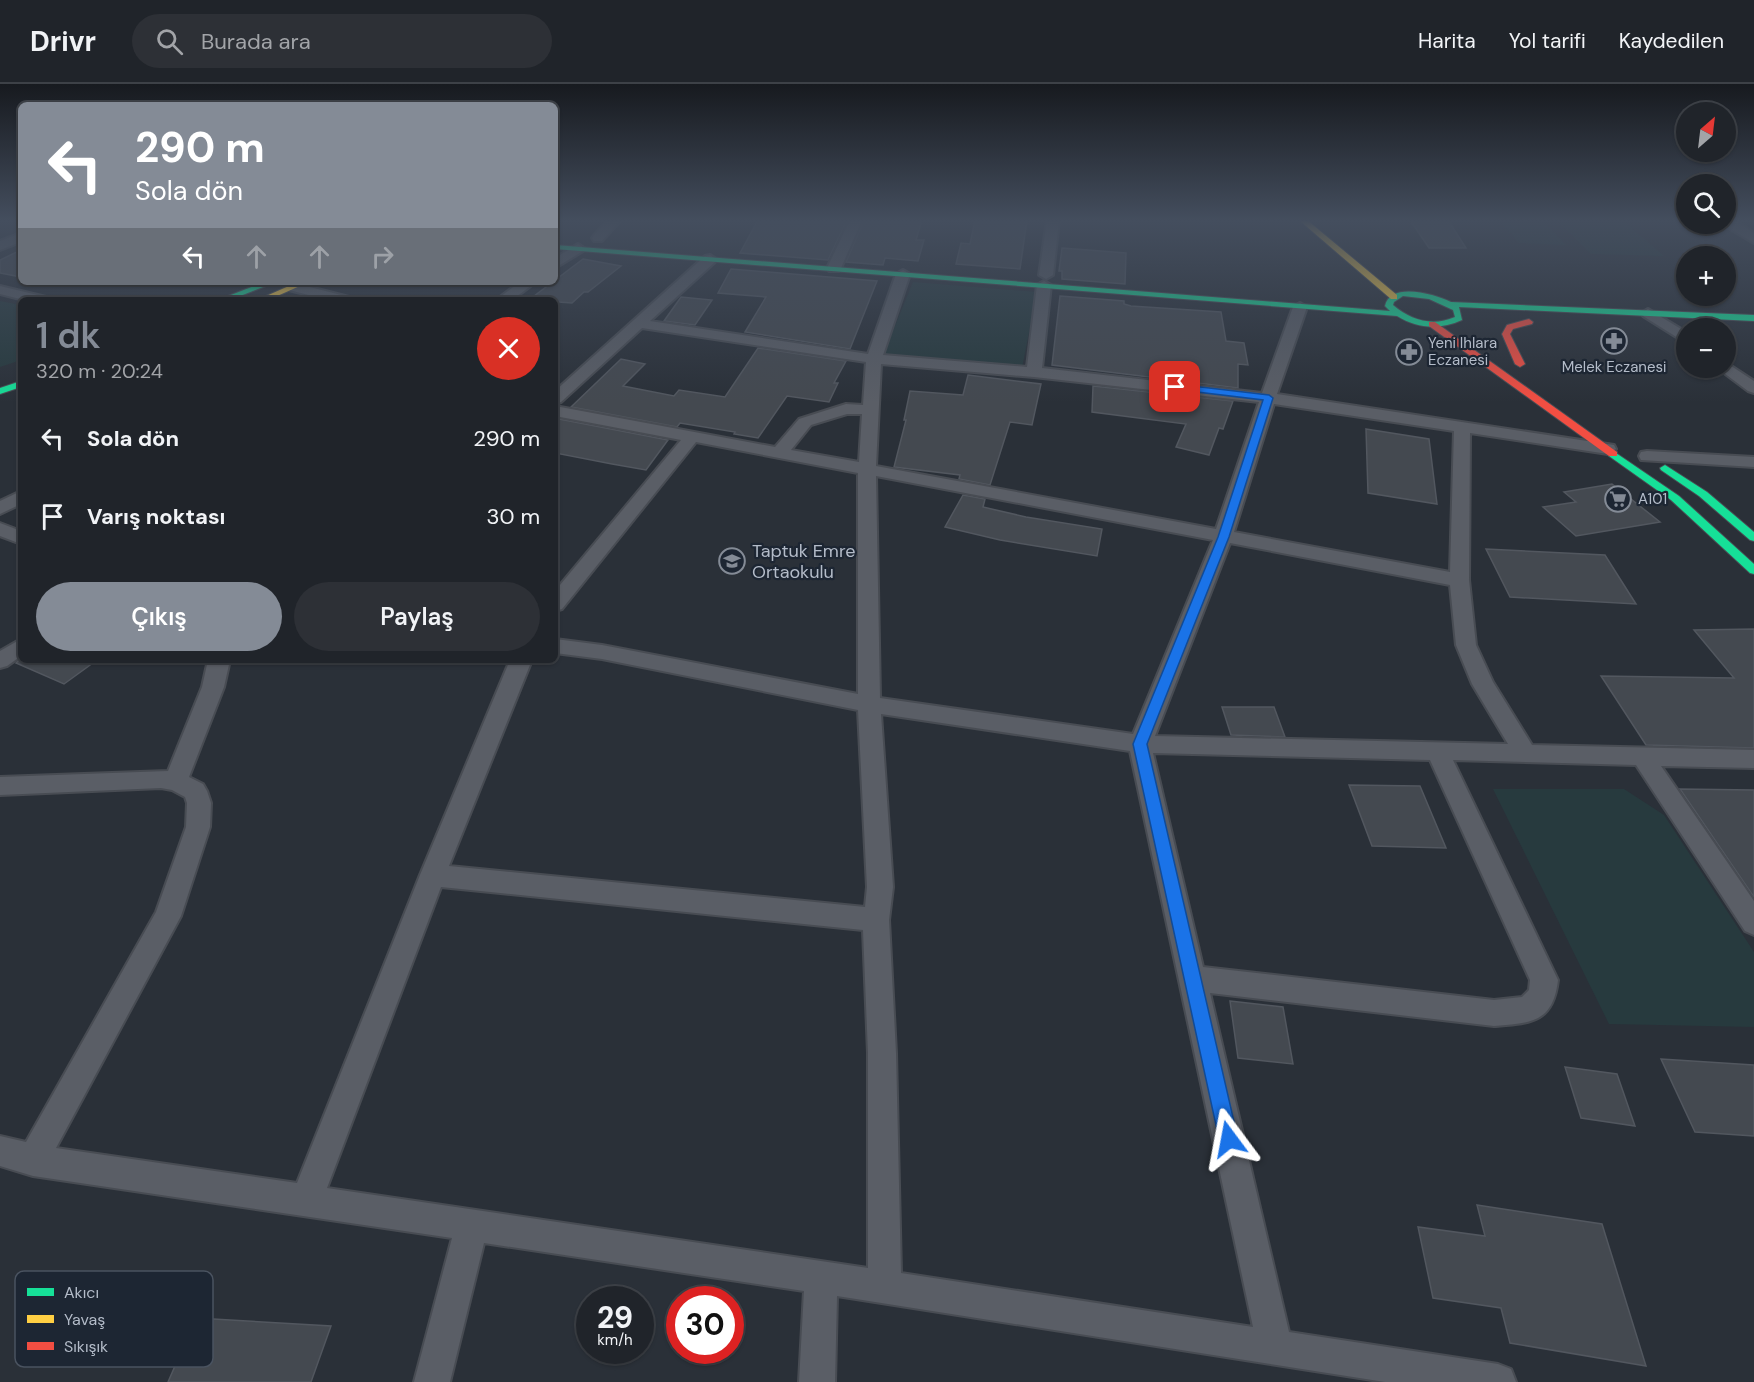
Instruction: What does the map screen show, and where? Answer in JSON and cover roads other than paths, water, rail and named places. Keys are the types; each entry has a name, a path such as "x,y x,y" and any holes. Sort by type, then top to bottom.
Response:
{"main road":[{"path":"1050,281 1300,308 1397,314"},
{"path":"1056,281 1393,298 1415,294 1433,296 1451,304 1647,320 1754,318"},
{"path":"1373,281 1393,298"},
{"path":"1399,281 1415,294"},
{"path":"230,297 264,285"},
{"path":"268,297 298,285"},
{"path":"1393,298 1389,306 1397,314 1411,321 1432,324 1462,321 1460,314 1451,304"},
{"path":"1493,320 1535,322 1510,327 1506,334 1525,367 1502,352"},
{"path":"1432,324 1675,498 1754,570"},
{"path":"1671,329 1676,329"},
{"path":"1736,330 1754,331"},
{"path":"0,391 18,385"},
{"path":"1643,453 1703,494 1754,538"}],"street":[{"path":"558,396 685,281"},
{"path":"885,1287 882,1053 876,920 880,887 869,704 867,468 874,359 901,281"},
{"path":"1034,372 1045,281"},
{"path":"303,285 336,297"},
{"path":"507,297 525,285"},
{"path":"0,290 29,297"},
{"path":"1275,1347 1140,744 1223,537 1300,308"},
{"path":"1647,320 1676,332"},
{"path":"638,322 874,359 1034,372 1269,398 1608,449"},
{"path":"1736,375 1754,388"},
{"path":"780,452 805,422 846,409 870,410"},
{"path":"558,412 1459,580"},
{"path":"1462,428 1459,580 1466,645 1483,684 1526,754"},
{"path":"558,600 692,437"},
{"path":"1643,453 1754,462"},
{"path":"0,509 18,498"},
{"path":"0,529 18,537"},
{"path":"558,646 602,652 869,704 1140,744 1754,759"},
{"path":"0,661 18,648"},
{"path":"176,781 213,687 218,663"},
{"path":"306,1201 433,875 520,663"},
{"path":"1192,978 1494,1013 1529,1010 1542,996 1544,980 1437,751"},
{"path":"1642,756 1754,922"},
{"path":"0,786 161,778 176,781 195,791 199,803 198,827 168,916 33,1160"},
{"path":"433,875 876,920"},
{"path":"0,1151 33,1160 821,1277 1498,1382"},
{"path":"432,1382 472,1225"},
{"path":"817,1382 821,1277"}],"place":[{"name":"Melek Eczanesi","path":"1614,341"},
{"name":"Yeni Ihlara Eczanesi","path":"1409,352"},
{"name":"A101","path":"1618,499"},
{"name":"Taptuk Emre Ortaokulu","path":"732,561"}]}
